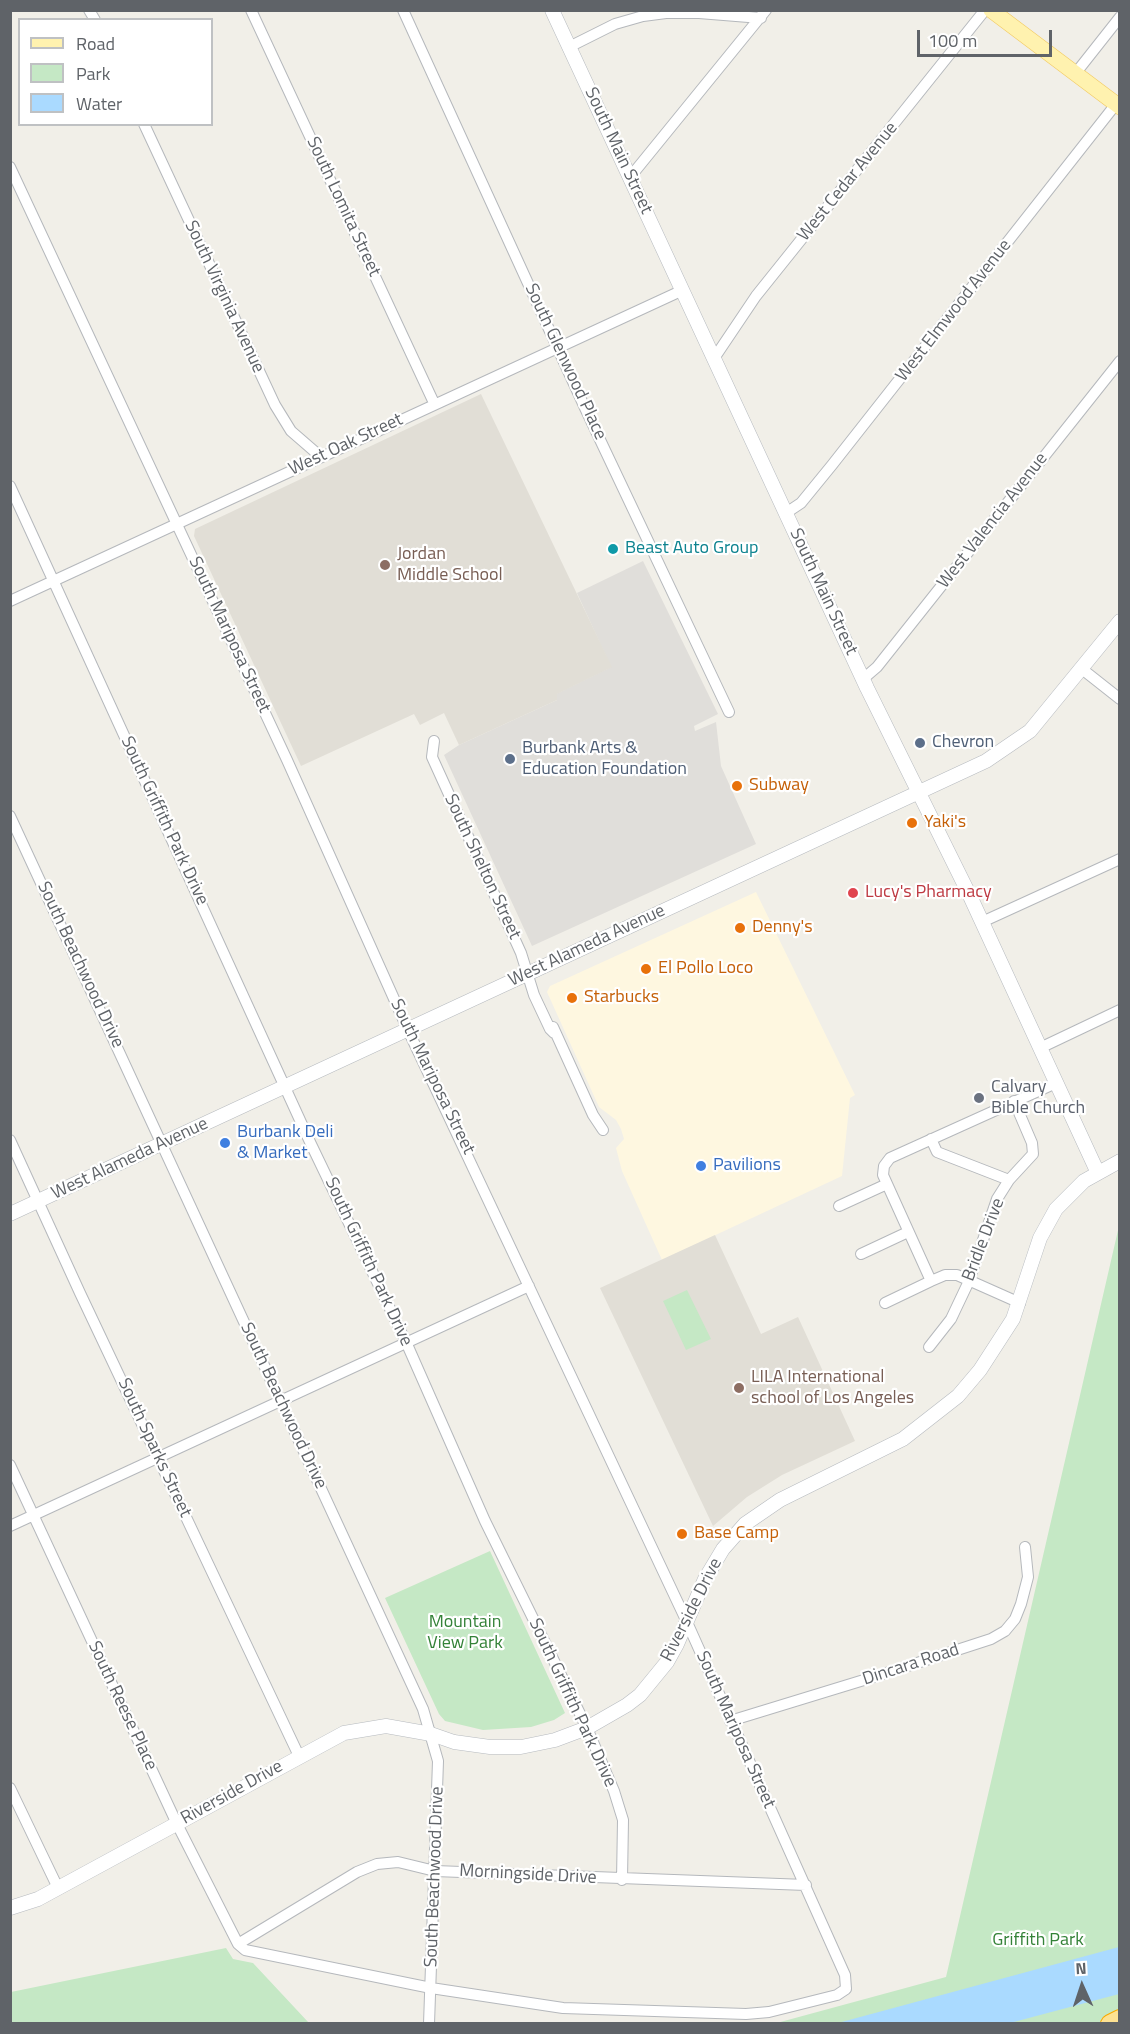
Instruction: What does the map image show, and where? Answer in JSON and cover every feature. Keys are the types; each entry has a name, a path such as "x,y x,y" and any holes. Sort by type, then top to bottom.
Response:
{"highway":[{"path":"1110,2024 1119,2019"}],"main road":[{"name":"South Main Street","path":"552,10 863,679 982,922 1098,1172"},
{"path":"991,10 1118,106"},
{"name":"West Alameda Avenue","path":"10,1214 986,761 1017,742 1045,715 1119,621"},
{"name":"Riverside Drive","path":"10,1908 31,1902 58,1888 344,1733 369,1727 386,1726 476,1746 521,1747 555,1740 613,1714 640,1695 667,1662 714,1563 745,1524 780,1500 903,1439 941,1412 980,1370 1020,1303 1046,1226 1067,1196 1098,1172 1119,1161"}],"street":[{"name":"South Lomita Street","path":"251,10 434,403"},
{"name":"South Glenwood Place","path":"403,10 729,712"},
{"name":"West Cedar Avenue","path":"715,357 756,296 986,10"},
{"path":"569,47 615,24 654,14 763,14"},
{"path":"631,176 763,14"},
{"path":"1075,74 1119,17"},
{"name":"West Elmwood Avenue","path":"786,513 797,507 832,465 1118,106"},
{"name":"South Virginia Avenue","path":"145,126 275,405 291,431 321,457"},
{"name":"South Mariposa Street","path":"10,167 178,524 408,1030 450,1113 687,1620 845,1975 846,1989 837,1995 769,2012 746,2014 563,2008 431,1988"},
{"name":"West Oak Street","path":"10,601 434,403 683,290"},
{"name":"West Valencia Avenue","path":"863,679 877,668 1119,360"},
{"name":"South Griffith Park Drive","path":"10,486 285,1086 406,1342 485,1521 586,1728 622,1811 622,1880"},
{"path":"1082,669 1119,699"},
{"name":"South Shelton Street","path":"434,741 432,757 529,973 550,1029 593,1115 603,1130"},
{"name":"South Beachwood Drive","path":"10,816 415,1689 438,1761 429,2024"},
{"path":"982,922 1119,859"},
{"path":"1040,1048 1119,1010"},
{"path":"931,1281 883,1175 884,1166 890,1158 1056,1083"},
{"name":"Bridle Drive","path":"929,1347 951,1319 969,1281 991,1213 1009,1180 1033,1154 1034,1148 1014,1101"},
{"path":"931,1139 937,1152 1009,1180"},
{"name":"South Sparks Street","path":"10,1140 37,1202 299,1756"},
{"path":"839,1206 887,1184"},
{"path":"861,1254 908,1232"},
{"path":"885,1303 951,1274 1020,1303"},
{"path":"10,1526 529,1286"},
{"name":"South Reese Place","path":"10,1465 177,1824 238,1944"},
{"name":"Dincara Road","path":"730,1721 877,1677 991,1639 1005,1631 1016,1619 1022,1604 1028,1577 1025,1547"},
{"path":"10,1788 58,1888"},
{"name":"Morningside Drive","path":"238,1944 357,1872 377,1863 398,1862 435,1871 622,1880 806,1885"},
{"path":"238,1944 256,1954 431,1988"}],"shaded area":[{"name":"Jordan Middle School","path":"481,394 612,667 557,694 557,700 459,745 444,713 420,725 414,714 301,766 194,536 195,529"},
{"path":"643,561 718,714 694,726 695,731 716,722 721,766 756,844 532,946 444,755 459,745 557,700 556,694 611,667 577,593"},
{"path":"756,892 855,1095 850,1098 842,1176 662,1260 622,1171 616,1148 624,1139 621,1129 616,1120 599,1107 547,992 550,986"},
{"name":"LILA International school of Los Angeles","path":"715,1235 761,1334 798,1317 855,1441 782,1475 747,1497 713,1526 600,1288"}],"green space":[{"name":"Griffith Park","path":"1119,1226 1119,2023 773,2024 946,1977"},
{"path":"687,1290 711,1339 686,1350 663,1301"},
{"name":"Mountain View Park","path":"490,1551 565,1713 554,1720 531,1727 483,1730 445,1721 439,1714 385,1598"},
{"path":"226,1948 233,1959 253,1963 309,2023 11,2023 11,1992"}],"water":[{"path":"1119,1947 1119,1994 1010,2023 838,2023"}],"place":[{"name":"Beast Auto Group","path":"613,549"},
{"name":"Jordan Middle School","path":"385,565"},
{"name":"Chevron","path":"920,743"},
{"name":"Burbank Arts & Education Foundation","path":"510,759"},
{"name":"Subway","path":"737,786"},
{"name":"Yaki's","path":"912,823"},
{"name":"Lucy's Pharmacy","path":"853,893"},
{"name":"Denny's","path":"740,928"},
{"name":"El Pollo Loco","path":"646,969"},
{"name":"Starbucks","path":"572,998"},
{"name":"Calvary Bible Church","path":"979,1098"},
{"name":"Burbank Deli & Market","path":"225,1143"},
{"name":"Pavilions","path":"701,1166"},
{"name":"LILA International school of Los Angeles","path":"739,1388"},
{"name":"Base Camp","path":"682,1534"}]}
